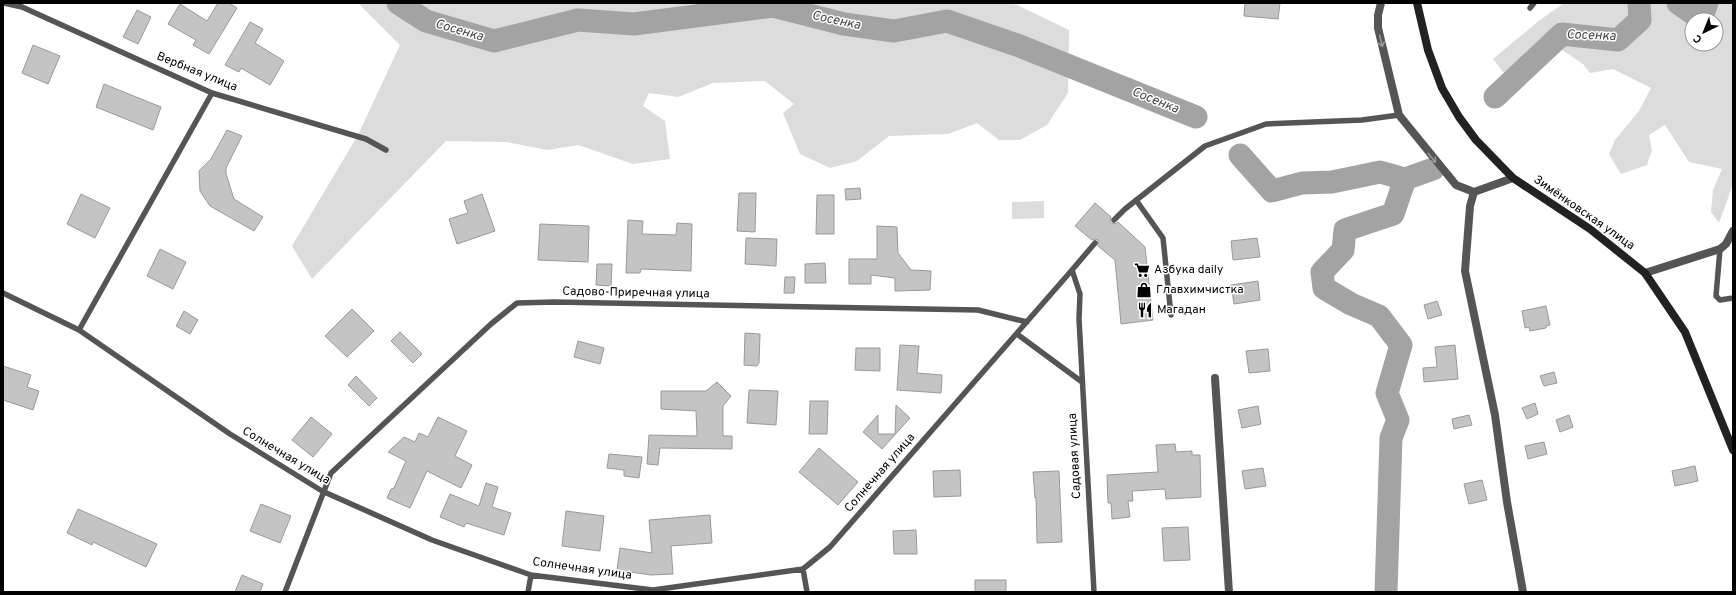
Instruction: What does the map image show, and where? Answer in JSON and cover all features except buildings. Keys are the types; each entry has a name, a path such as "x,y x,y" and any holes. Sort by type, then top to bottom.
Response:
{"main road":[{"name":"Зимёнковская улица","path":"1417,3 1428,50 1442,88 1459,117 1476,140 1513,178 1590,229 1645,273 1685,332 1733,450"}],"street":[{"path":"1381,3 1378,15 1378,28 1399,115 1456,186 1474,192 1513,178"},
{"path":"1474,192 1470,206 1465,270 1495,415 1507,502 1523,592"},
{"path":"1645,273 1720,249 1726,244 1733,232"},
{"path":"1216,378 1229,592"}],"lane":[{"name":"Вербная улица","path":"4,3 22,7 212,93 366,139 386,150"},
{"path":"1530,8 1534,3"},
{"path":"79,330 212,93"},
{"path":"1114,220 1136,200 1205,146 1266,124 1362,120 1399,115"},
{"path":"1136,200 1163,238 1171,315"},
{"name":"Солнечная улица","path":"3,293 79,330 230,434 322,491 432,540 531,575 653,590 803,569 830,547 1095,243"},
{"path":"1720,249 1716,296 1720,300 1733,298"},
{"name":"Садовая улица","path":"1072,270 1080,294 1079,319 1094,592"},
{"name":"Садово-Приречная улица","path":"285,592 322,491 331,473 491,324 517,303 562,302 978,310 1026,322"},
{"path":"1017,334 1082,382"},
{"path":"803,569 807,592"},
{"path":"528,592 531,575"}],"shaded area":[{"path":"358,3 1008,3 1017,5 1069,30 1068,93 1047,125 1020,140 999,140 977,123 948,134 889,136 857,161 830,168 800,154 783,113 794,104 765,81 713,83 678,97 649,93 643,106 665,121 670,159 633,164 578,145 547,150 507,142 446,141 312,279 292,246 358,135 400,45"},
{"path":"1564,3 1733,3 1733,184 1719,223 1711,212 1713,190 1722,169 1689,162 1665,125 1649,135 1652,150 1647,165 1621,174 1609,154 1615,140 1639,111 1651,88 1613,69 1590,73 1583,64 1559,48 1527,69 1503,72 1493,59 1540,20"},
{"path":"1044,201 1044,218 1012,219 1012,202"}],"waterway":[{"name":"Сосенка","path":"398,3 426,21 494,41 578,20 634,24 773,6 844,24 894,31 947,21 1017,45 1196,117"},
{"name":"Сосенка","path":"1495,97 1562,34 1618,40 1640,20 1639,3"},
{"name":"Сосенка","path":"1678,3 1701,19 1707,3"},
{"name":"Сосенка","path":"1240,155 1272,191 1302,183 1332,182 1380,172 1405,179 1433,169"},
{"path":"1386,592 1391,438 1398,420 1387,393 1401,345 1379,316 1351,304 1324,288 1322,272 1343,250 1345,230 1393,214 1405,179"}],"place":[{"name":"Азбука daily","path":"1142,270"},
{"name":"Главхимчистка","path":"1144,290"},
{"name":"Магадан","path":"1145,310"}]}
